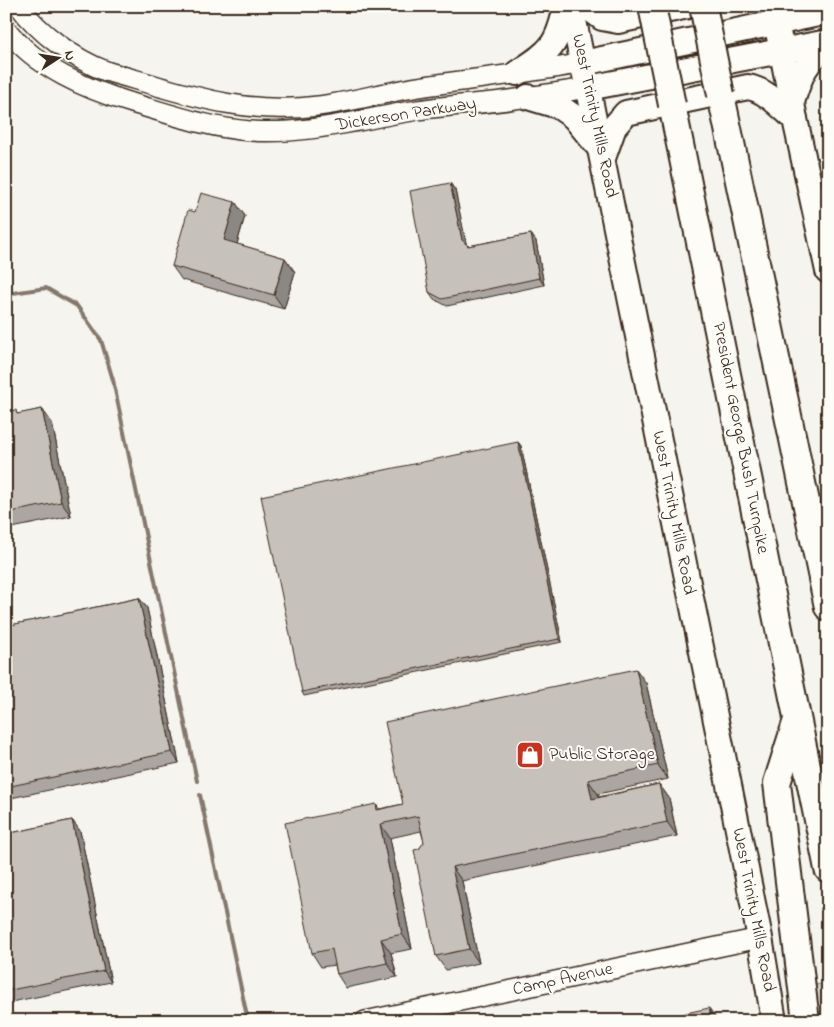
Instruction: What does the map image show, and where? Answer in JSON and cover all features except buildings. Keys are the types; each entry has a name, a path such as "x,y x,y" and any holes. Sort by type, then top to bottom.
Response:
{"highway":[{"name":"President George Bush Turnpike","path":"652,6 828,869"},
{"path":"703,6 828,607"},
{"path":"797,720 777,783 806,1021"}],"main road":[{"path":"516,73 550,49 562,29 566,6"},
{"name":"West Trinity Mills Road","path":"571,6 760,938 774,1021"},
{"path":"586,6 602,18 618,21 688,6"},
{"path":"814,6 828,10"},
{"name":"Dickerson Parkway","path":"583,63 774,15 828,10"},
{"path":"774,15 828,271"},
{"name":"Dickerson Parkway","path":"588,88 828,42"},
{"path":"793,111 800,77 806,64 828,47"},
{"path":"528,98 558,106 574,117 601,153 614,127 626,114 748,87 756,88 793,111"}],"street":[{"name":"Dickerson Parkway","path":"19,6 42,32 77,56 105,70 222,103 248,108 291,108 327,104 423,86 583,63"},
{"name":"Dickerson Parkway","path":"6,28 13,37 41,62 67,78 97,91 175,116 220,127 249,131 292,131 331,127 418,110 528,98 588,88"},
{"path":"175,116 177,91"},
{"path":"220,127 222,103"},
{"path":"291,108 292,131"},
{"name":"Camp Avenue","path":"365,1021 760,938"}],"shaded area":[{"path":"820,984 828,1021 818,1021 813,986"}],"waterway":[{"path":"6,294 46,288 77,306 101,340 113,380 197,781"},
{"path":"200,795 248,1021"}],"place":[{"name":"Public Storage","path":"530,755"}]}
